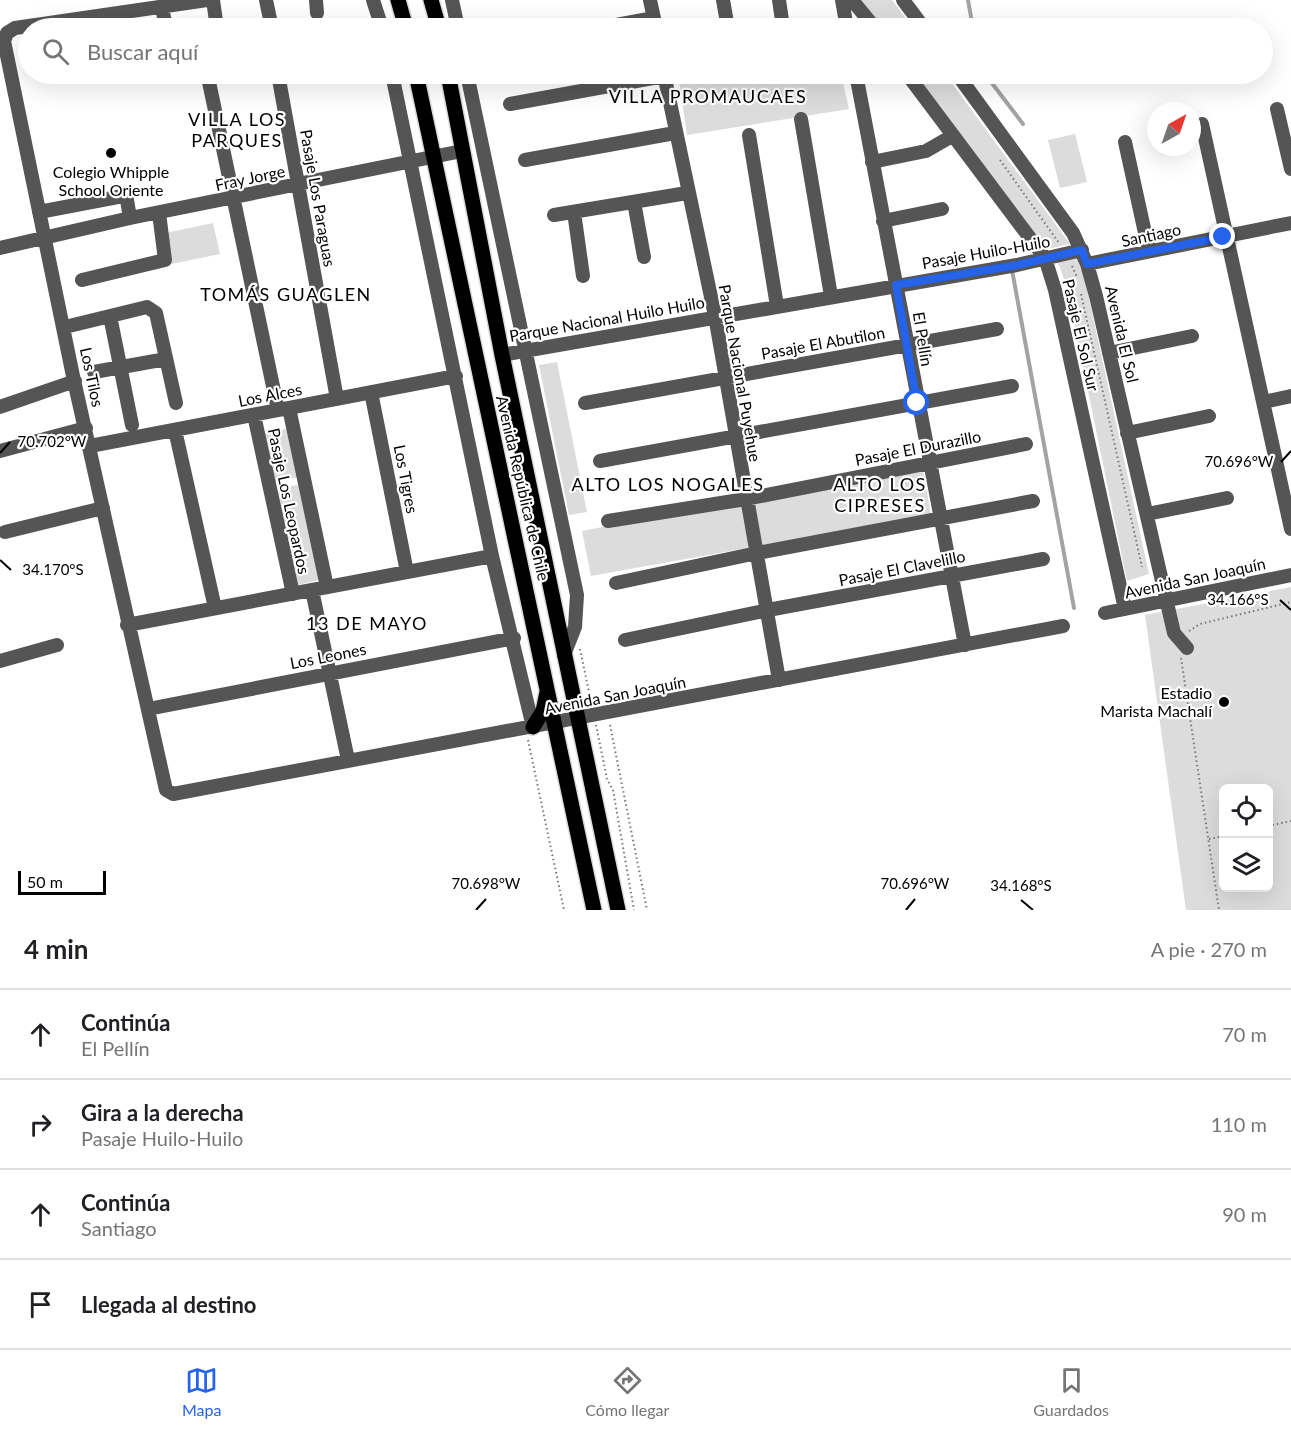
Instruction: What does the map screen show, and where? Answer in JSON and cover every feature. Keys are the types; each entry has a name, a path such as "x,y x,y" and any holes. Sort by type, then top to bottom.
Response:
{"main road":[{"path":"398,0 403,18"},
{"path":"435,1 438,18"},
{"name":"Avenida República de Chile","path":"418,84 594,910"},
{"name":"Avenida República de Chile","path":"450,84 502,355 618,910"},
{"path":"530,727 543,711 547,686"}],"street":[{"path":"86,18 116,9 162,7 207,0"},
{"path":"213,0 216,18"},
{"path":"266,0 270,18"},
{"path":"373,0 379,18"},
{"path":"452,0 456,18"},
{"path":"650,0 654,18"},
{"path":"723,0 726,18"},
{"path":"779,0 782,18"},
{"path":"842,0 845,18"},
{"path":"852,0 867,18"},
{"path":"903,0 916,18"},
{"path":"162,7 164,18"},
{"name":"Los Tilos","path":"18,28 7,33 4,41 127,625 148,709 162,784 173,794"},
{"path":"209,84 232,199 327,587"},
{"name":"Pasaje Los Paraguas","path":"280,84 338,399"},
{"path":"394,84 492,556 514,638 530,727"},
{"name":"Avenida República de Chile","path":"469,84 577,595 575,627 564,655"},
{"path":"510,104 616,84"},
{"name":"Parque Nacional Puyehue","path":"666,84 687,193 715,316 779,680"},
{"name":"El Pellín","path":"857,84 965,645"},
{"name":"Pasaje El Sol Sur","path":"914,84 1045,258 1055,290 1125,609"},
{"name":"Avenida El Sol","path":"964,84 1041,186 1082,250 1109,353 1174,633 1184,645"},
{"path":"1277,109 1291,169"},
{"path":"801,119 831,296"},
{"path":"1202,124 1291,529"},
{"path":"525,160 675,133"},
{"path":"749,135 777,306"},
{"path":"872,162 926,151 952,135"},
{"path":"1125,142 1149,251"},
{"name":"Fray Jorge","path":"0,248 130,218 462,151"},
{"path":"554,215 687,193"},
{"path":"39,212 123,196 127,200 130,218"},
{"path":"634,202 644,257"},
{"path":"884,221 942,209"},
{"path":"574,212 583,276"},
{"path":"82,280 165,260 159,213"},
{"name":"Santiago","path":"1087,264 1291,223"},
{"name":"Pasaje Huilo-Huilo","path":"896,285 1082,250"},
{"name":"Parque Nacional Huilo Huilo","path":"502,355 896,285"},
{"path":"64,327 147,307 153,309 156,313 176,403"},
{"path":"110,316 132,425"},
{"name":"Pasaje El Abutilon","path":"585,404 997,329"},
{"path":"1109,353 1192,336"},
{"path":"94,372 166,359"},
{"name":"Los Alces","path":"90,446 456,376"},
{"path":"0,407 75,381"},
{"path":"600,461 1012,386"},
{"name":"Los Tigres","path":"371,392 407,572"},
{"path":"1264,402 1291,396"},
{"name":"Pasaje Los Leopardos","path":"254,415 293,594"},
{"path":"1127,433 1209,416"},
{"path":"0,451 86,428"},
{"path":"175,430 215,608"},
{"name":"Pasaje El Durazillo","path":"608,521 746,499 1026,444"},
{"path":"1147,514 1227,498"},
{"path":"615,583 757,553 1033,501"},
{"path":"5,532 103,508"},
{"path":"127,625 492,556"},
{"name":"Pasaje El Clavelillo","path":"625,640 768,610 1043,559"},
{"name":"Avenida San Joaquín","path":"1105,613 1291,575"},
{"path":"312,590 348,760"},
{"name":"Avenida San Joaquín","path":"173,794 1063,626"},
{"name":"Los Leones","path":"148,709 514,638"},
{"path":"0,661 57,645"}],"path":[{"path":"1000,160 1068,254 1078,283"},
{"path":"1081,294 1143,567"},
{"path":"1219,910 1184,645 1186,634 1200,624 1291,602"},
{"path":"601,715 607,779 613,790 634,910"},
{"path":"601,715 647,910"},
{"path":"530,727 564,910"},
{"path":"1273,825 1291,821"},
{"path":"1209,839 1219,837"}],"shaded area":[{"path":"859,0 892,0 906,18 872,18"},
{"path":"679,84 843,84 849,109 687,135"},
{"path":"922,84 952,84 1070,244 1047,249"},
{"path":"1075,134 1087,182 1060,188 1048,140"},
{"path":"213,223 220,254 162,266 156,235"},
{"path":"1076,256 1085,280 1149,574 1127,581 1066,284 1057,260"},
{"path":"557,362 587,512 569,515 539,365"},
{"path":"289,428 300,477 272,483 262,434"},
{"path":"922,464 931,515 591,576 582,531"},
{"path":"300,484 323,579 298,585 275,490"},
{"name":"Estadio Marista Machalí","path":"1291,587 1291,910 1186,910 1145,615"}],"waterway":[{"path":"968,0 971,18"},
{"path":"993,84 1023,124"},
{"path":"1012,270 1074,608"}],"place":[{"name":"Colegio Whipple School Oriente","path":"111,153"},
{"name":"Estadio Marista Machalí","path":"1224,702"}],"district":[{"name":"VILLA PROMAUCAES","path":"708,97"},
{"name":"VILLA LOS PARQUES","path":"237,130"},
{"name":"TOMÁS GUAGLEN","path":"286,295"},
{"name":"ALTO LOS NOGALES","path":"668,485"},
{"name":"ALTO LOS CIPRESES","path":"880,495"},
{"name":"13 DE MAYO","path":"367,624"}],"route":[{"path":"917,403 896,285 1017,265 1082,250 1087,264 1223,237"}]}
